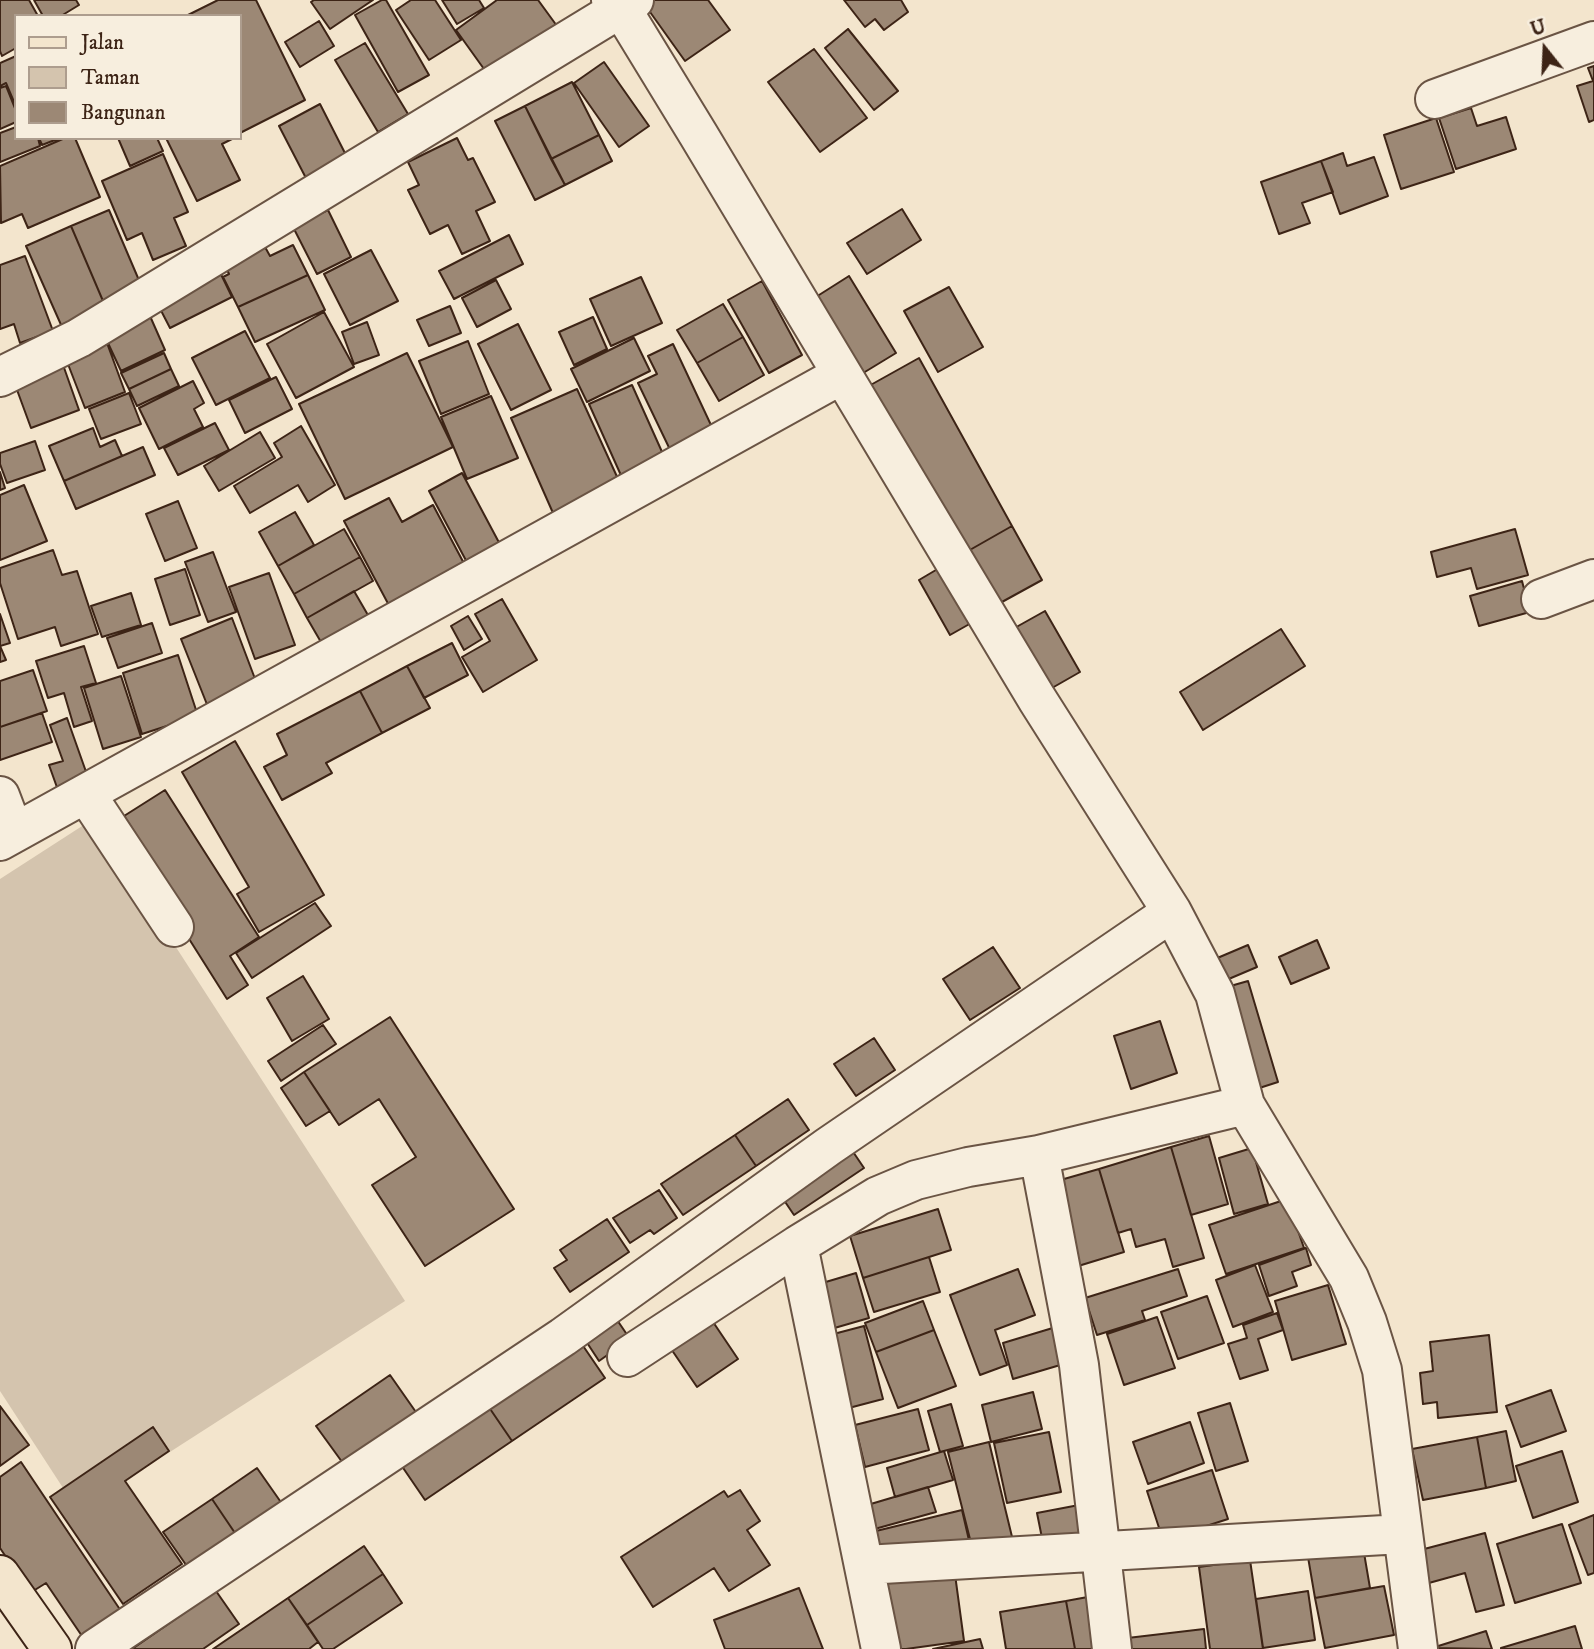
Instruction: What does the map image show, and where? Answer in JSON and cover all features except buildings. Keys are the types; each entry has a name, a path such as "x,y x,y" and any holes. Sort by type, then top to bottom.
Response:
{"main road":[{"path":"0,1575 52,1649"}],"street":[{"path":"0,377 79,338 622,3 841,375 1038,699 1172,912 1215,994 1245,1105 1349,1278 1382,1370 1418,1649"},
{"path":"1435,99 1594,41"},
{"path":"0,796 7,837 841,375"},
{"path":"1541,599 1594,579"},
{"path":"86,793 174,927"},
{"path":"95,1649 563,1337 830,1146 1172,912"},
{"path":"627,1357 878,1196 916,1180 968,1167 1040,1155 1245,1105"},
{"path":"1040,1155 1079,1365 1112,1649"},
{"path":"798,1245 881,1649"},
{"path":"865,1565 1402,1534"}],"green space":[{"path":"93,819 405,1301 78,1511 0,1391 0,879"}]}
